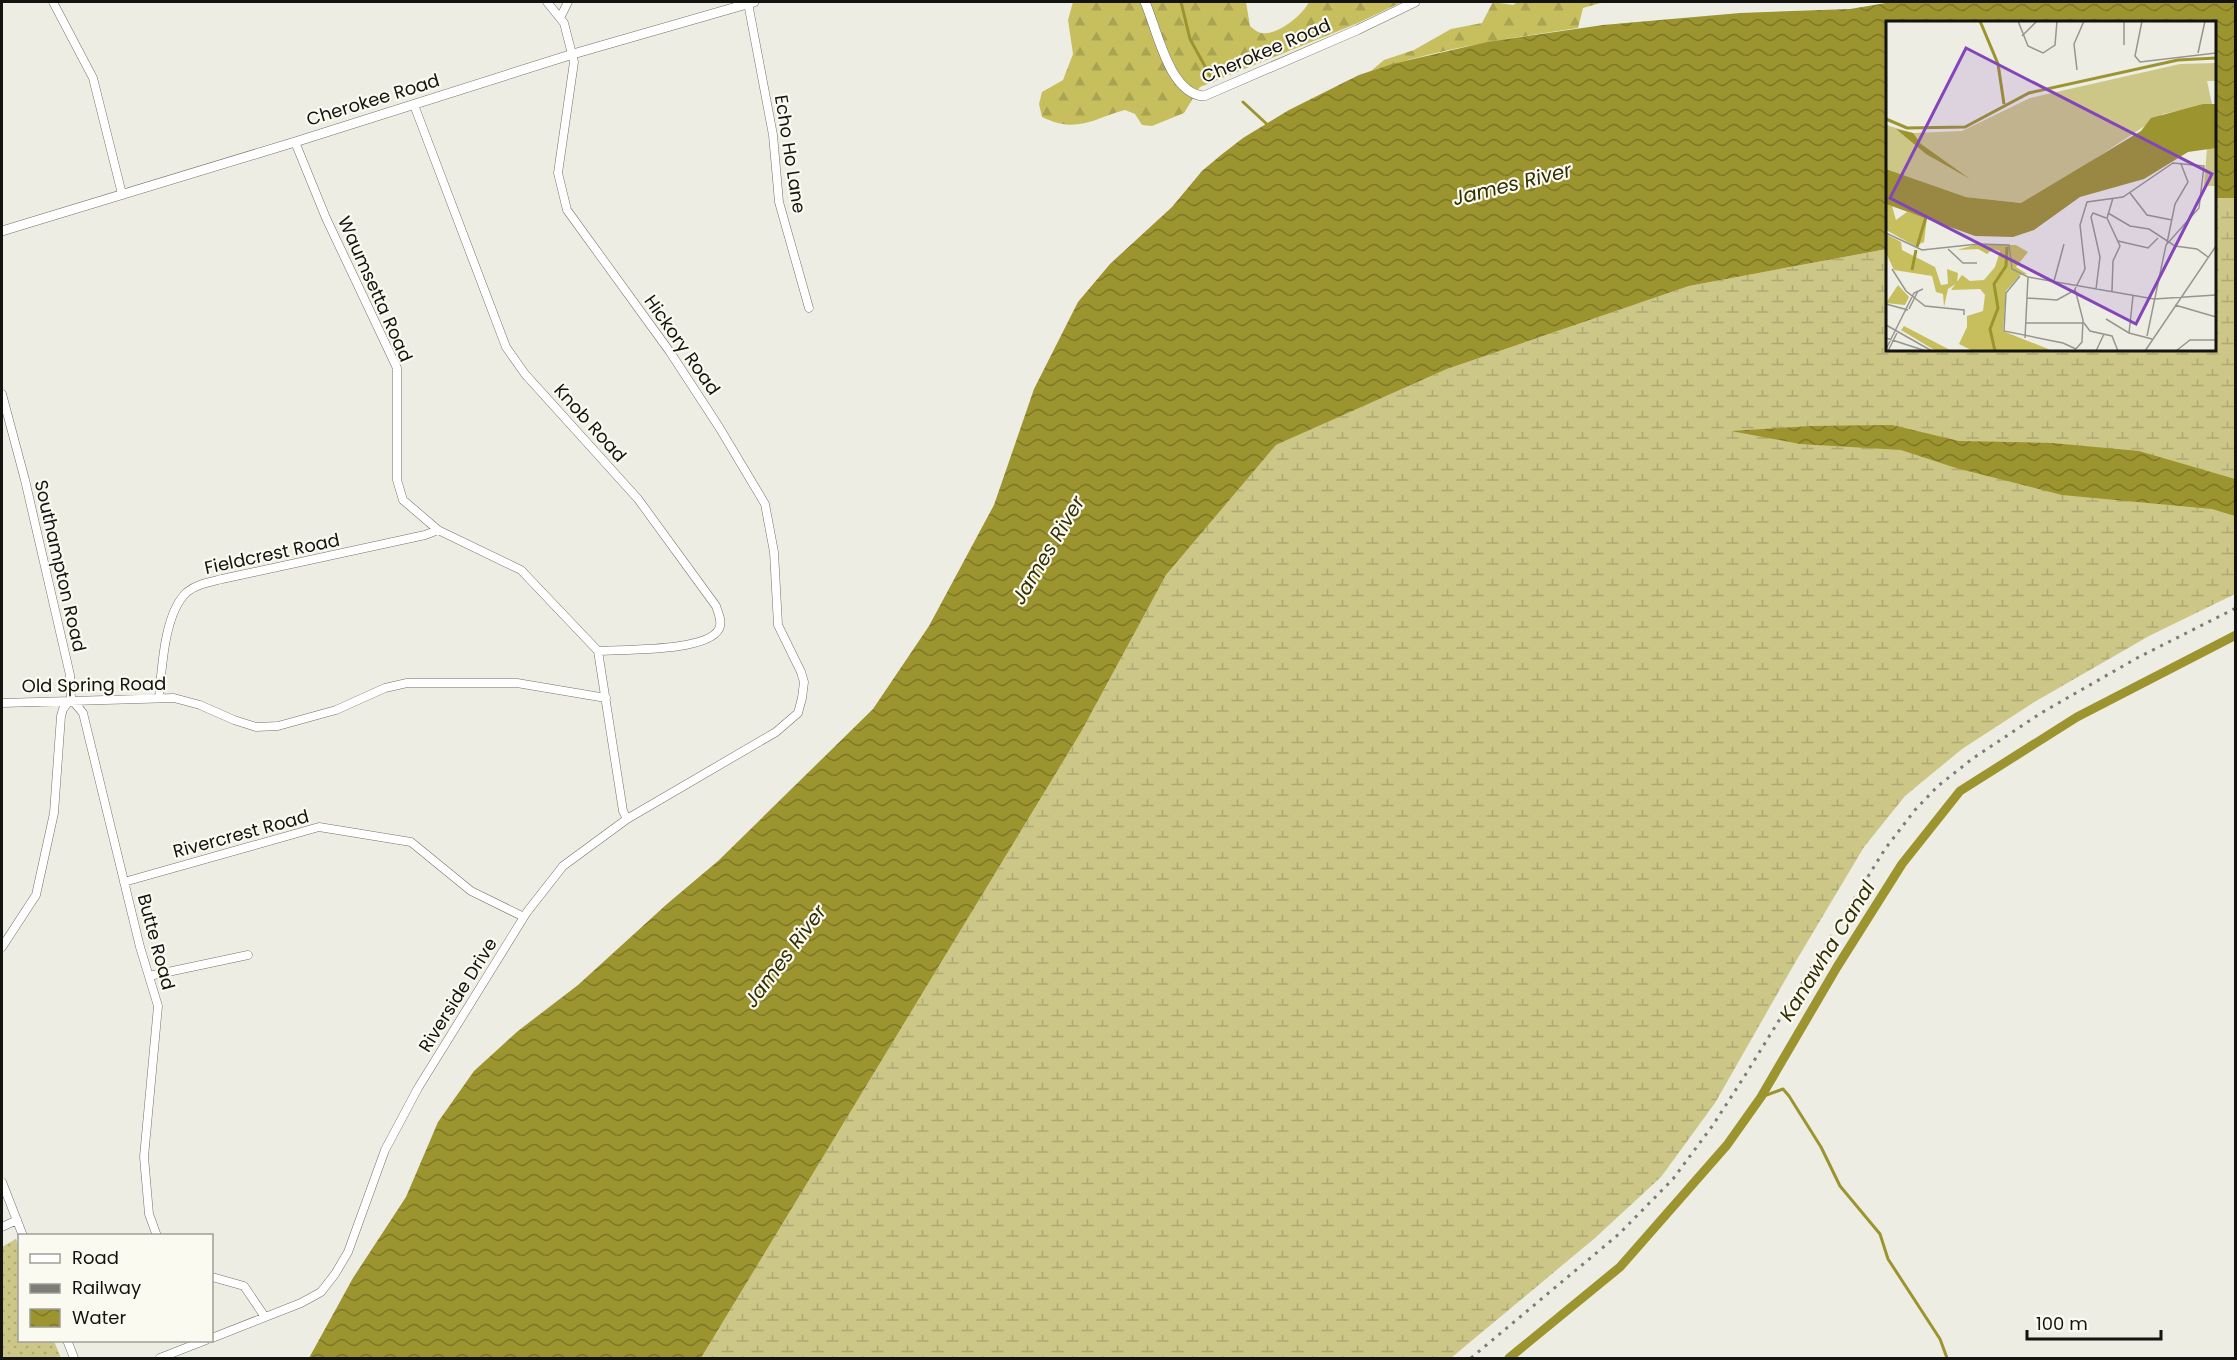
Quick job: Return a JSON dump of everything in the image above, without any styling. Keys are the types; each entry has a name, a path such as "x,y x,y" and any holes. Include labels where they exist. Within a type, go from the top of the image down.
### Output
{"street":[{"path":"53,2 93,78 122,194"},
{"name":"Hickory Road","path":"548,2 564,23 574,62 558,173 567,210 670,352 719,427 765,504 774,552 778,625 804,682 798,712"},
{"path":"560,18 568,2"},
{"name":"Cherokee Road","path":"2,231 573,54 751,2"},
{"name":"Echo Ho Lane","path":"751,2 772,135 779,202 809,308"},
{"name":"Cherokee Road","path":"1145,2 1178,82 1189,92 1204,96 1367,26 1415,2"},
{"name":"Knob Road","path":"414,105 506,347 525,374 638,499 716,606 721,623 719,630 712,638 679,646 598,651"},
{"name":"Waumsetta Road","path":"295,142 326,218 397,368 397,480 404,500 438,530 521,570 598,651"},
{"name":"Southampton Road","path":"2,394 25,480 70,675 71,700 63,709 61,716 54,813 36,895 2,947"},
{"name":"Fieldcrest Road","path":"159,698 169,626 173,614 188,592 200,585 222,579 391,543 438,530"},
{"path":"598,651 623,811 627,819"},
{"name":"Old Spring Road","path":"2,703 174,698 200,705 256,727 278,726 336,711 385,688 407,683 517,683 606,698"},
{"name":"Butte Road","path":"71,700 83,713 124,882 158,1006 144,1157 149,1214 156,1234"},
{"name":"Riverside Drive","path":"213,1338 301,1303 321,1292 335,1274 348,1252 386,1150 417,1088 524,917 563,866 627,819 776,732 798,712"},
{"name":"Rivercrest Road","path":"124,882 319,827 411,842 471,891 524,917"},
{"path":"149,976 248,955"},
{"path":"2,1182 22,1234"},
{"path":"2,1227 17,1220"},
{"path":"213,1277 244,1286 266,1317"},
{"path":"67,1342 74,1359"},
{"path":"160,1359 203,1342"}],"green space":[{"path":"1073,2 1246,2 1250,26 1258,32 1265,33 1280,29 1301,13 1309,2 1402,2 1358,23 1200,87 1184,113 1152,126 1142,125 1135,114 1125,110 1075,125 1054,122 1042,117 1039,104 1042,92 1063,80 1073,54 1068,20"},
{"path":"1493,2 1513,5 1518,2 1604,2 1583,8 1578,28 1448,50 1371,71 1384,60 1414,50 1451,29 1482,23"},
{"path":"2216,198 2235,198 2235,594 2149,636 2036,701 1962,749 1905,796 1864,847 1715,1103 1661,1177 1595,1238 1451,1358 701,1358 1081,732 1166,575 1276,445 1447,369 1689,286 1886,249 1886,351 2216,351"},
{"path":"16,1239 18,1244 18,1342 54,1342 61,1358 2,1358 2,1247"}],"water":[{"name":"James River","path":"1892,2 2235,2 2235,198 2216,198 2216,21 1886,21 1886,249 1689,286 1447,369 1276,445 1166,575 1081,732 701,1358 309,1358 353,1278 406,1197 438,1122 474,1071 518,1031 578,985 718,861 873,709 929,626 994,505 1034,389 1078,302 1110,264 1172,207 1202,171 1243,138 1289,110 1359,75 1392,64 1487,42 1603,25 1740,13 1850,9"},
{"path":"1892,425 1959,441 2052,443 2139,451 2235,479 2235,516 2212,509 2062,495 1956,468 1901,450 1800,444 1731,431 1811,426"}],"waterway":[{"path":"1181,2 1190,39 1213,81"},
{"path":"1243,102 1270,127"},
{"name":"Kanawha Canal","path":"1509,1358 1620,1267 1727,1145 1761,1097 1837,967 1902,864 1960,791 2077,717 2236,635"},
{"path":"1761,1097 1783,1089 1789,1096 1821,1147 1840,1186 1880,1234 1888,1259 1940,1339 1947,1358"}],"railway":[{"path":"1471,1358 1619,1234 1673,1179 1713,1125 1744,1077 1885,849 1915,810 1938,786 1972,759 2041,713 2137,658 2236,608"}]}
